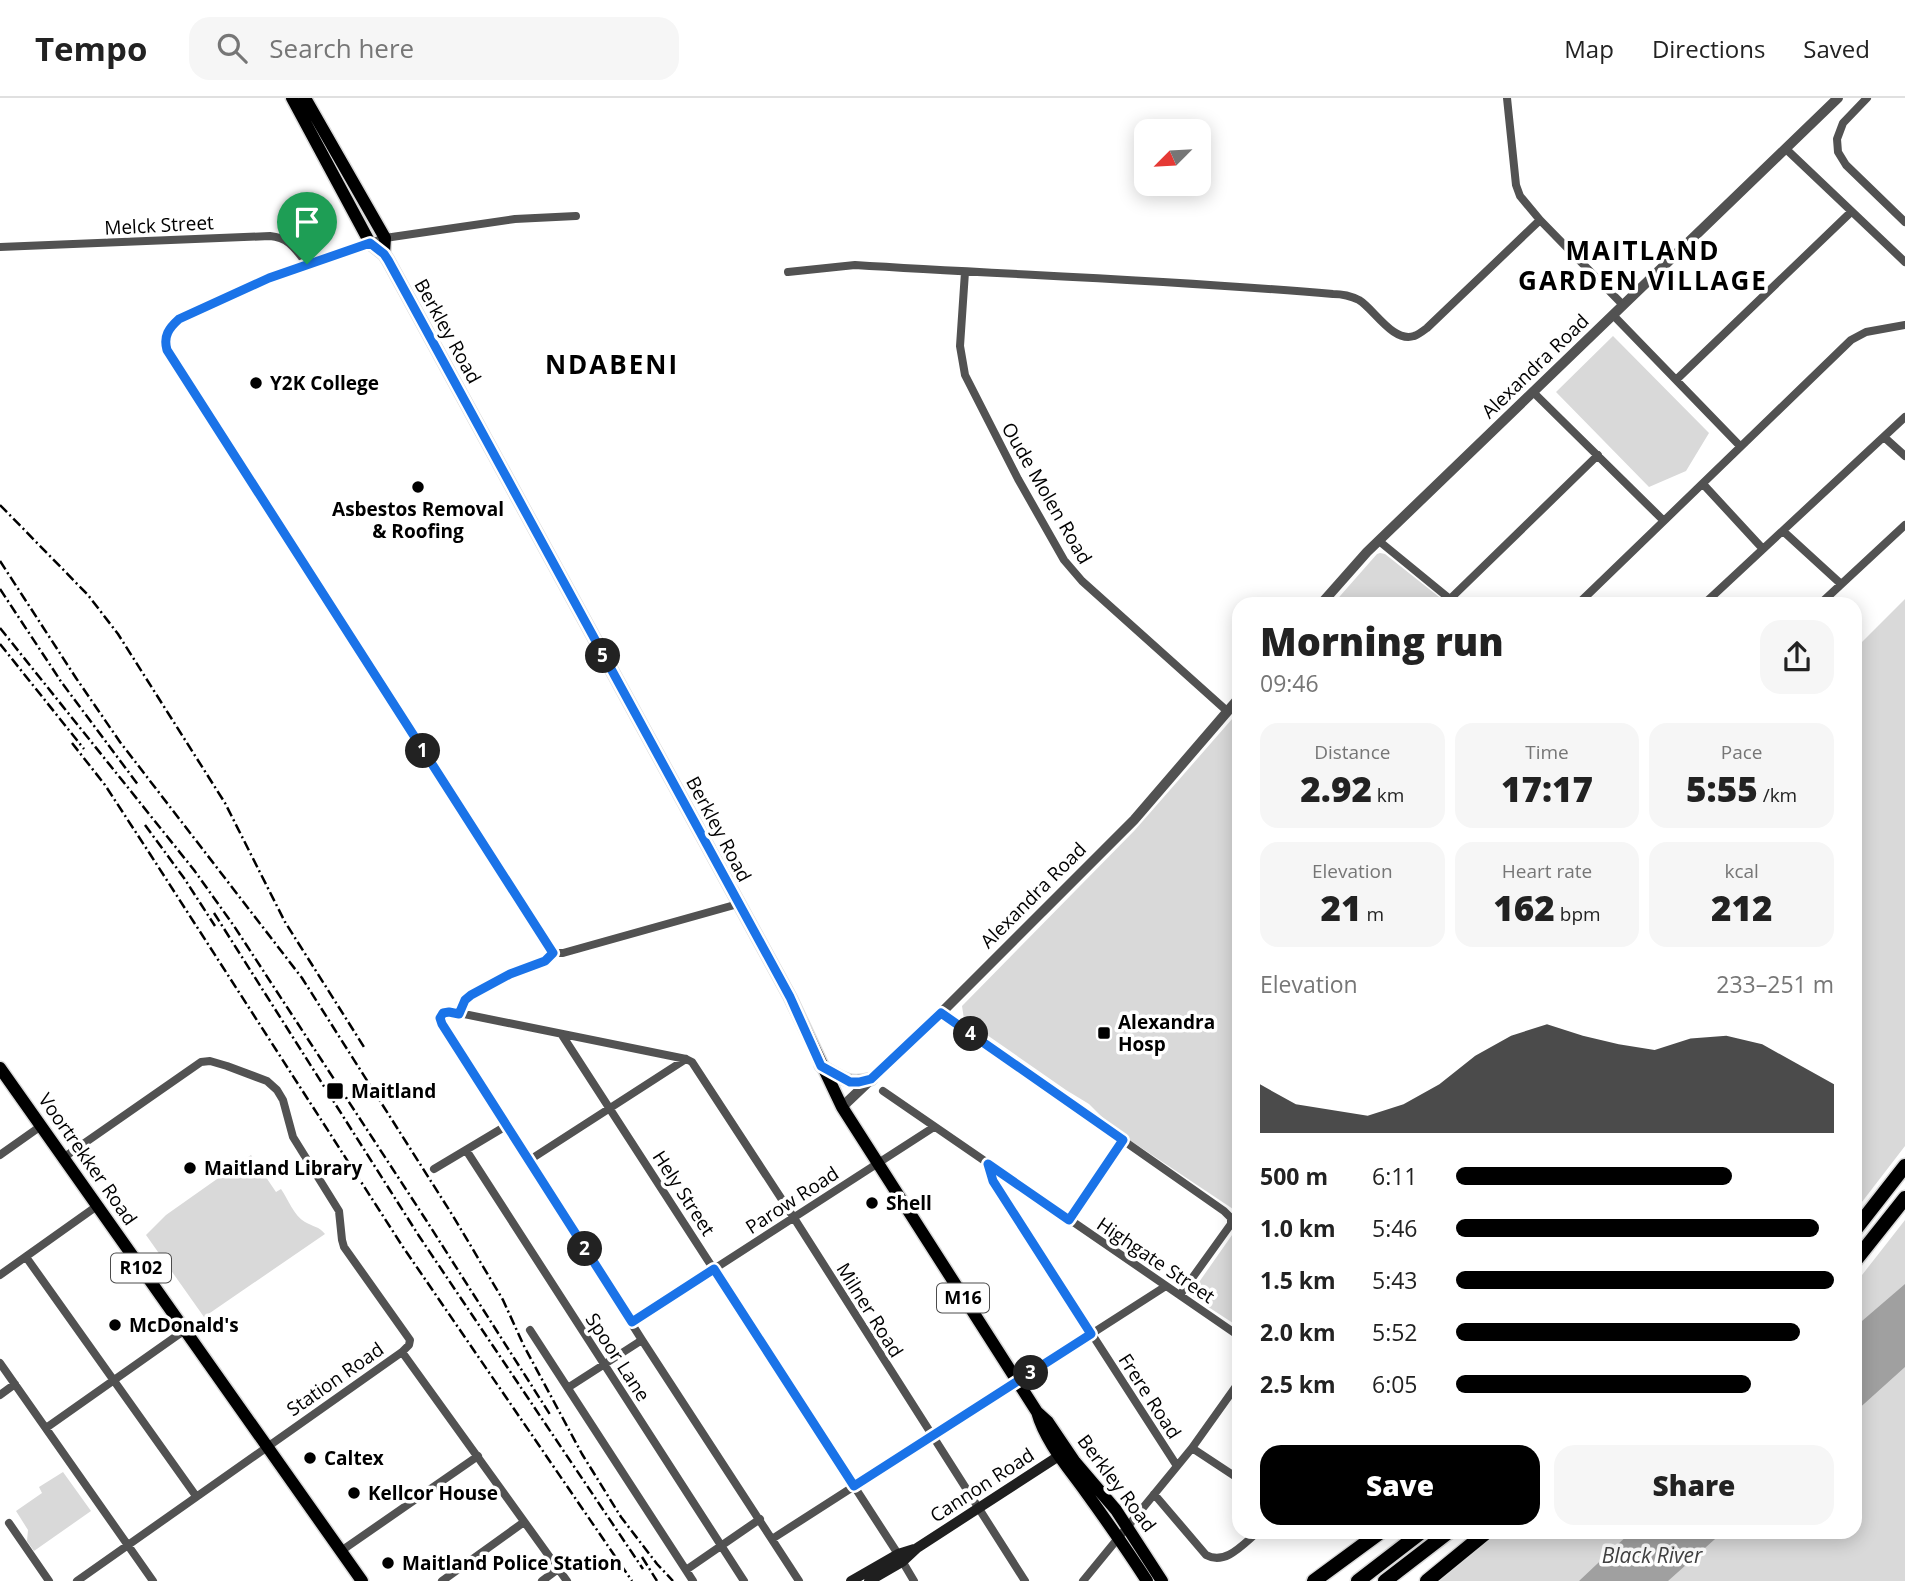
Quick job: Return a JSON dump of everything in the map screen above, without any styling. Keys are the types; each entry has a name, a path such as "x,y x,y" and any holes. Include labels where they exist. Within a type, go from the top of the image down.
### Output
{"highway":[{"path":"1862,1221 1905,1166"},
{"path":"1862,1252 1905,1198"},
{"path":"1314,1581 1371,1539"},
{"path":"1358,1581 1413,1539"},
{"path":"1385,1581 1440,1539"},
{"path":"1427,1581 1478,1539"}],"main road":[{"name":"Berkley Road","path":"292,98 385,238"},
{"name":"Berkley Road","path":"305,98 370,243 384,254 790,997 842,1107 1017,1382 1037,1412 1048,1422 1063,1453 1147,1581"},
{"path":"384,254 385,238"},
{"path":"821,1066 850,1082 871,1079"},
{"name":"Voortrekker Road","path":"0,1068 268,1446 359,1580"},
{"name":"Berkley Road","path":"1063,1453 1116,1510 1162,1581"},
{"name":"Cannon Road","path":"869,1581 900,1558 1063,1453"},
{"name":"Cannon Road","path":"851,1581 900,1558"}],"street":[{"path":"1507,98 1516,185 1520,196 1623,305"},
{"name":"Alexandra Road","path":"1327,597 1379,541 1838,98"},
{"path":"1867,98 1843,123 1837,139 1838,152 1846,165 1905,221"},
{"path":"1786,149 1905,262"},
{"path":"1676,380 1851,212"},
{"path":"554,953 165,343 170,327 179,319 269,278 385,238 515,219 576,216"},
{"path":"788,272 855,265 1341,294 1356,299 1369,308 1389,329 1400,336 1412,337 1427,328 1540,220"},
{"name":"Melck Street","path":"0,247 270,236 288,241 307,264"},
{"name":"Oude Molen Road","path":"965,272 960,346 965,374 1018,479 1064,560 1082,581 1227,711"},
{"path":"1613,315 1740,446"},
{"path":"1585,597 1851,340 1866,332 1905,326"},
{"path":"1533,392 1664,521"},
{"path":"1712,597 1905,418"},
{"path":"1884,437 1905,456"},
{"path":"1457,597 1598,455"},
{"path":"1703,484 1763,549"},
{"path":"1827,597 1905,525"},
{"path":"1783,531 1841,584"},
{"path":"1379,541 1448,597"},
{"name":"Alexandra Road","path":"842,1107 941,1013 1134,820 1232,706"},
{"path":"459,1014 465,1000 471,995 510,974 545,961 554,953 563,953 738,904"},
{"path":"686,1059 449,1012 443,1013 440,1018 642,1340 799,1581"},
{"path":"941,1013 1231,1218 1231,1224 1180,1295"},
{"name":"Hely Street","path":"562,1035 914,1581"},
{"path":"528,1161 686,1059"},
{"name":"Milner Road","path":"686,1059 692,1062 794,1218 1026,1581"},
{"name":"Station Road","path":"64,1158 204,1061 220,1063 267,1081 280,1094 293,1137 339,1211 344,1247 409,1338 409,1345 402,1352 77,1581"},
{"name":"Highgate Street","path":"883,1091 1232,1331"},
{"path":"0,1155 41,1126"},
{"path":"434,1170 506,1126"},
{"name":"Parow Road","path":"632,1322 934,1127"},
{"path":"1069,1220 1123,1140"},
{"name":"Spoor Lane","path":"466,1150 744,1581"},
{"name":"Frere Road","path":"988,1164 993,1181 1177,1466"},
{"path":"0,1275 97,1206"},
{"path":"26,1257 196,1496"},
{"path":"772,1539 1166,1286"},
{"path":"46,1428 185,1330"},
{"path":"530,1330 693,1581"},
{"path":"569,1387 642,1340"},
{"path":"402,1352 567,1581"},
{"path":"0,1363 153,1581"},
{"path":"0,1395 15,1384"},
{"path":"1083,1581 1192,1448 1232,1392"},
{"path":"1192,1448 1232,1474"},
{"path":"341,1551 478,1456"},
{"path":"1154,1494 1211,1558 1223,1558 1248,1539"},
{"path":"686,1570 760,1519"},
{"path":"442,1581 524,1522"},
{"path":"9,1523 49,1581"},
{"path":"542,1581 558,1569"}],"shaded area":[{"path":"1613,336 1709,433 1686,471 1649,487 1556,392"},
{"path":"1377,554 1385,554 1439,597 1339,597"},
{"path":"1905,599 1905,1146 1862,1202 1862,642"},
{"path":"1232,719 1232,1208 1116,1131 1089,1104 964,1019 962,1006 1135,830"},
{"path":"251,1155 276,1192 281,1189 298,1216 325,1234 204,1317 146,1235 166,1215"},
{"path":"1905,1220 1905,1581 1436,1581 1489,1539 1862,1539 1862,1275"},
{"path":"1232,1235 1232,1322 1190,1295"},
{"path":"63,1472 91,1511 34,1551 27,1541 28,1530 16,1511 42,1493 39,1487"}],"water":[{"path":"1905,1284 1905,1367 1862,1406 1862,1321"},
{"name":"Black River","path":"1624,1539 1715,1539 1668,1581 1579,1581"}],"railway":[{"path":"0,505 88,595 118,634 225,803 285,922 364,1047"},
{"path":"0,561 120,742 302,978 503,1300 524,1346 582,1454 621,1517 673,1581"},
{"path":"0,589 62,683 139,786"},
{"path":"0,628 194,870 234,926 551,1416"},
{"path":"0,644 84,749"},
{"path":"72,743 105,785 403,1247 632,1581"},
{"path":"145,825 215,926"},
{"path":"214,913 419,1236 643,1569"},
{"path":"642,1557 657,1581"}],"place":[{"name":"Y2K College","path":"256,383"},
{"name":"Asbestos Removal & Roofing","path":"418,487"},
{"name":"Alexandra Hosp","path":"1104,1033"},
{"name":"Maitland","path":"335,1091"},
{"name":"Maitland Library","path":"190,1168"},
{"name":"Shell","path":"872,1203"},
{"name":"McDonald's","path":"115,1325"},
{"name":"Caltex","path":"310,1458"},
{"name":"Kellcor House","path":"354,1493"},
{"name":"Maitland Police Station","path":"388,1563"}],"district":[{"name":"MAITLAND GARDEN VILLAGE","path":"1643,266"},
{"name":"NDABENI","path":"612,365"}],"route":[{"path":"370,243 384,254 790,997 821,1066 850,1082 871,1079 941,1013 1123,1140 1069,1220 988,1164 993,1181 1091,1334 854,1486 714,1269 632,1322 442,1024 440,1018 443,1013 459,1014 465,1000 471,995 510,974 545,961 553,953 165,343 170,327 179,319 269,278 307,264 370,243"}]}
